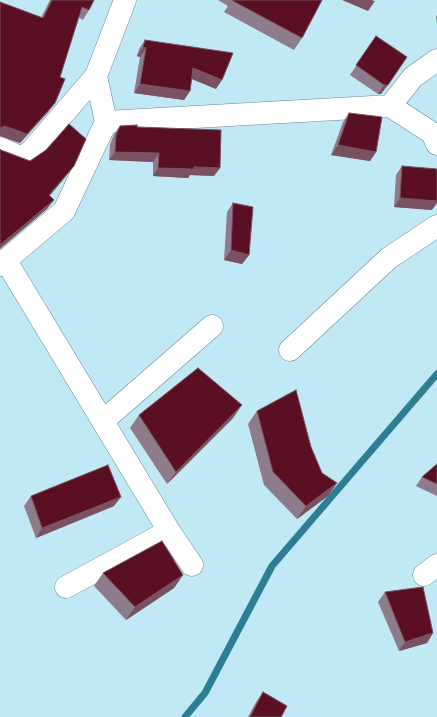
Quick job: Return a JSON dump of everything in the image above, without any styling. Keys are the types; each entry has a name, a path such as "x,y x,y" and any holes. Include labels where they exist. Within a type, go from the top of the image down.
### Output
{"street":[{"path":"0,148 22,158 32,150 96,76 125,0"},
{"path":"390,106 413,77 437,60"},
{"path":"96,76 106,122 64,211 3,263 103,421 169,531 192,565"},
{"path":"106,122 390,106 432,133 437,144"},
{"path":"290,350 390,258 437,226"},
{"path":"103,421 212,326"},
{"path":"66,587 169,531"}],"building":[{"path":"52,0 94,0 89,10 82,7 60,77 65,79 55,103 27,134 5,126 0,128 0,2 43,18"},
{"path":"233,0 322,0 302,38"},
{"path":"376,36 407,57 388,85 384,85 356,65"},
{"path":"145,40 233,53 222,80 193,68 190,91 140,84 146,48 143,47"},
{"path":"349,113 382,117 376,152 338,145"},
{"path":"69,124 86,139 74,166 49,195 54,200 0,245 0,149 30,161 46,150"},
{"path":"137,125 137,127 221,130 220,168 158,168 159,153 115,152 116,135 120,126"},
{"path":"402,166 437,169 437,201 400,198"},
{"path":"233,203 253,207 249,255 231,250"},
{"path":"198,368 242,405 176,472 139,415"},
{"path":"296,390 311,447 322,473 337,483 306,506 273,472 257,411"},
{"path":"437,464 437,484 422,477"},
{"path":"108,465 121,497 42,528 31,496"},
{"path":"162,541 183,575 135,607 103,573"},
{"path":"423,587 433,633 405,642 385,592"},
{"path":"263,692 287,706 281,717 250,717"}],"waterway":[{"path":"185,717 205,693 272,566 437,374"}]}
